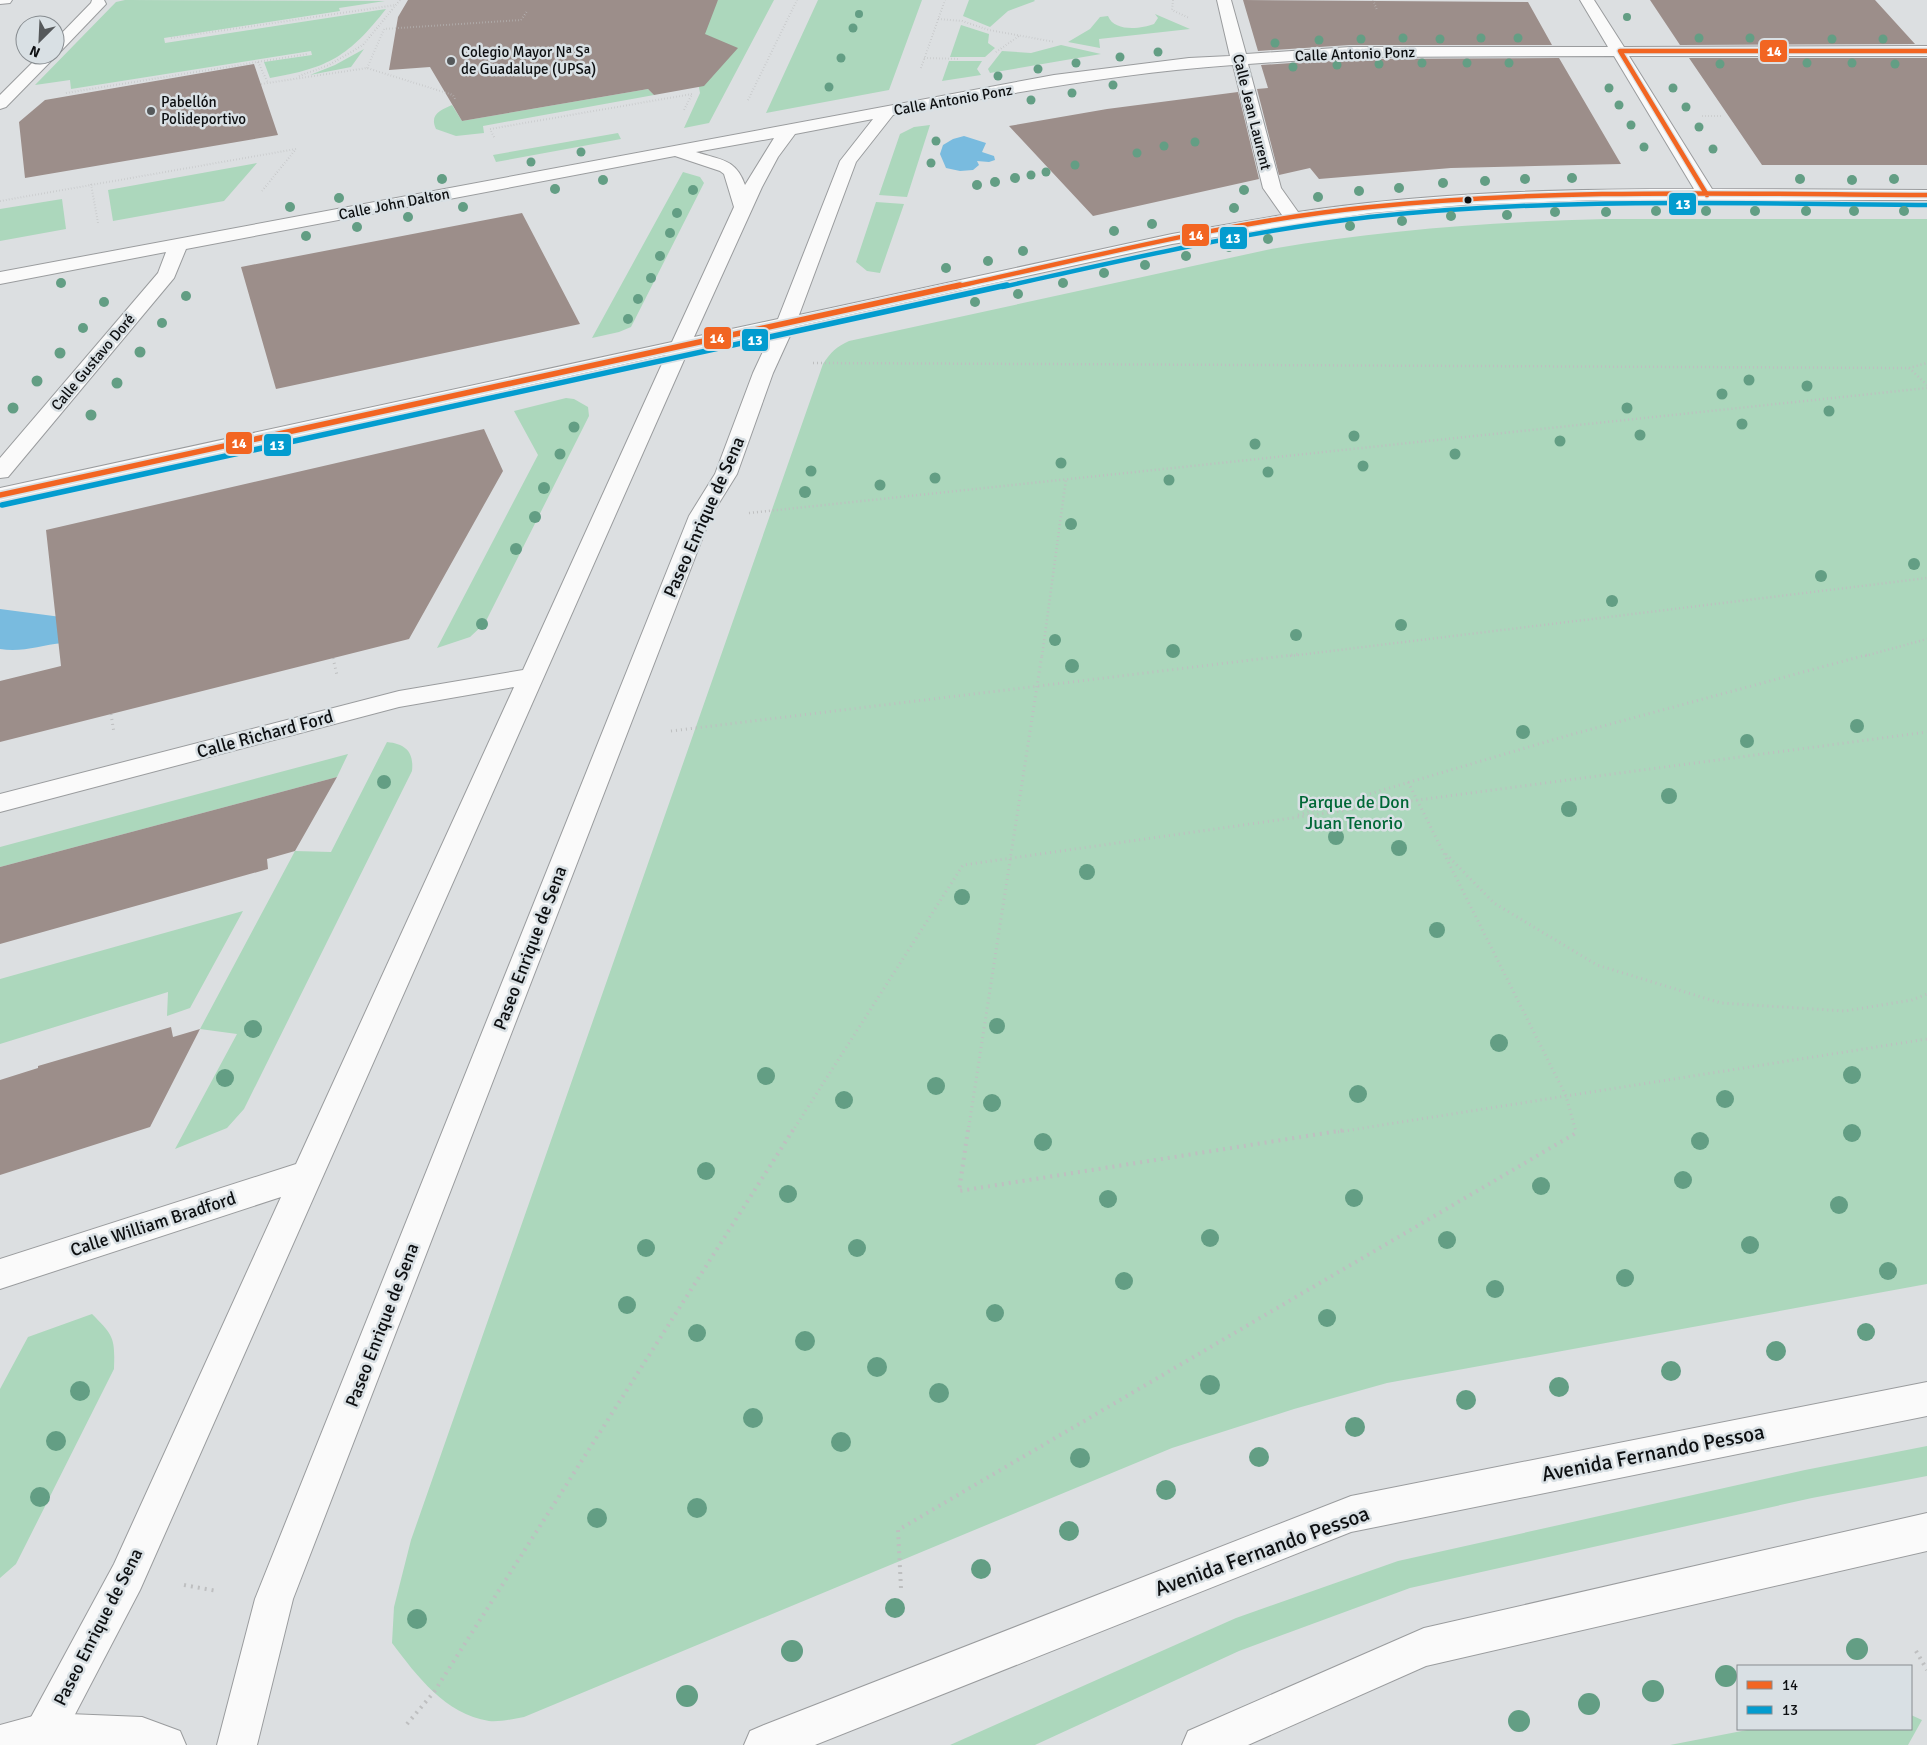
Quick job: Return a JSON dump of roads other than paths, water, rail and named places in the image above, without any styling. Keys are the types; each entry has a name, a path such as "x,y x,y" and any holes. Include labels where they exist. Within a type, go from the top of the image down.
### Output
{"street":[{"path":"0,0 5,0"},
{"name":"Calle Jean Laurent","path":"1224,0 1272,188 1293,218"},
{"path":"1587,0 1707,195"},
{"path":"65,38 99,4 98,2"},
{"name":"Calle Antonio Ponz","path":"789,130 1114,71 1239,59 1350,52 1927,51"},
{"path":"0,104 39,65"},
{"name":"Paseo Enrique de Sena","path":"237,1745 274,1599 700,516 726,474 767,363 785,324 842,148 887,112"},
{"path":"811,126 842,148"},
{"name":"Paseo Enrique de Sena","path":"44,1733 127,1577 306,1175 533,676 743,207 769,158 789,130"},
{"name":"Calle John Dalton","path":"0,278 789,130"},
{"path":"675,152 726,167 732,172 743,207"},
{"path":"0,495 1172,239 1293,218 1396,205 1473,199 1707,195 1927,195"},
{"name":"Calle Gustavo Doré","path":"0,472 166,274 178,245"},
{"name":"Calle Richard Ford","path":"0,803 399,699 533,676"},
{"name":"Calle William Bradford","path":"0,1274 152,1223 306,1175"},
{"name":"Avenida Fernando Pessoa","path":"764,1745 1351,1514 1927,1399"},
{"path":"1202,1745 1424,1647 1927,1532"},
{"path":"0,1744 44,1733 142,1737 166,1745"}],"water":[{"path":"964,136 986,143 982,152 994,156 995,160 989,162 977,161 979,165 973,170 960,171 946,168 940,154 943,145 953,139"},
{"path":"0,609 84,620 63,643 24,649 0,649"}],"place":[{"name":"Colegio Mayor Nª Sª de Guadalupe (UPSa)","path":"451,61"},
{"name":"Pabellón Polideportivo","path":"151,111"}],"park label":[{"name":"Parque de Don Juan Tenorio","path":"1354,812"}]}
